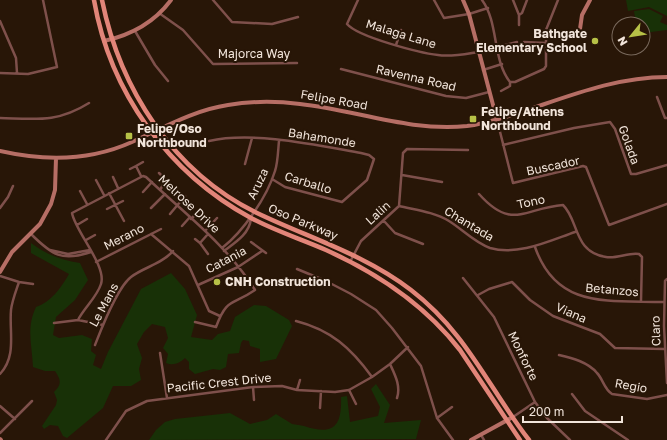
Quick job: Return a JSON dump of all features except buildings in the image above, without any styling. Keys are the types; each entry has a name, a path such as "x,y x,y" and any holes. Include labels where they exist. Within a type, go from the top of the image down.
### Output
{"main road":[{"name":"Oso Parkway","path":"94,0 104,41 124,91 151,133 193,178 217,197 251,218 350,262 392,286 419,307 451,338 520,440"},
{"name":"Oso Parkway","path":"102,0 111,39 130,85 158,129 197,171 226,194 255,212 354,254 383,270 411,290 450,326 477,360 529,440"},
{"path":"104,41 135,31 159,13 171,0"},
{"path":"463,0 469,14 497,120"},
{"path":"580,29 582,15 590,0"},
{"name":"Felipe Road","path":"0,152 32,158 56,158 100,153 209,110 252,102 301,104 421,126 468,126 497,120 604,85 641,78 667,77"},
{"path":"0,272 12,252 40,224 51,204 55,190 56,158"},
{"path":"471,440 513,417"}],"street":[{"path":"0,72 28,74 46,71 58,66 43,0"},
{"path":"213,0 232,22 272,24 298,17"},
{"name":"Malaga Lane","path":"358,0 347,24 370,37 438,56 453,56 478,52"},
{"path":"434,0 444,18 469,14 488,8"},
{"path":"482,0 488,8 502,64 510,82 510,86 501,91"},
{"path":"513,0 519,15 519,25"},
{"path":"519,15 522,13 526,0"},
{"path":"510,82 515,82 544,69 546,66 546,30 558,0"},
{"name":"Majorca Way","path":"159,13 183,30 213,64 298,62"},
{"path":"0,21 16,58 17,73"},
{"path":"396,45 401,30"},
{"path":"135,31 155,65 168,82"},
{"path":"497,47 517,42"},
{"path":"524,42 545,43"},
{"path":"483,70 502,64"},
{"name":"Ravenna Road","path":"340,69 446,96 466,98 489,92"},
{"path":"657,97 665,118 667,118"},
{"path":"0,118 47,118 73,113 89,103"},
{"name":"Buscador","path":"497,120 512,181 515,183 583,166 586,167 610,224 667,204"},
{"name":"Golada","path":"503,145 574,128 610,122 615,129 631,174 636,174 667,165"},
{"name":"Bahamonde","path":"208,141 225,137 252,138 332,148 372,156 374,159 373,167 367,180 340,202"},
{"path":"245,164 252,138"},
{"name":"Aruza","path":"251,218 276,170 279,141"},
{"name":"Lalin","path":"350,262 361,241 400,206 403,153 407,149 468,150"},
{"path":"130,169 143,162"},
{"name":"Melrose Drive","path":"136,166 142,176 146,177 152,182 223,249 248,279 255,291 229,304 223,309 220,316"},
{"path":"159,173 166,180 160,190"},
{"path":"402,175 442,182"},
{"name":"Melrose Drive","path":"77,225 72,213 109,192 142,176"},
{"path":"113,177 118,188"},
{"path":"96,180 104,196"},
{"name":"Carballo","path":"272,180 285,187 340,202"},
{"path":"143,192 152,182"},
{"path":"0,208 8,197 13,186"},
{"path":"80,191 87,204"},
{"path":"109,192 124,221"},
{"path":"151,208 165,194"},
{"name":"Tono","path":"479,194 497,211 510,215 526,214 564,204 576,232"},
{"path":"170,214 185,196"},
{"path":"107,209 123,201"},
{"name":"Chantada","path":"400,206 437,215 449,220 488,248 502,250 535,247 576,232"},
{"path":"182,226 201,209"},
{"path":"205,231 217,218"},
{"path":"223,249 237,236 251,218"},
{"path":"223,249 240,239 250,225 251,218"},
{"path":"78,320 102,282 96,262 77,225 87,219"},
{"path":"384,221 395,233 423,244"},
{"name":"Merano","path":"96,262 161,229"},
{"path":"576,232 589,250 601,256 608,258 638,253 641,255 641,301"},
{"path":"31,234 50,250 68,256 91,251"},
{"path":"151,234 189,266 209,311 220,316 216,327 195,322"},
{"path":"200,243 208,234"},
{"path":"86,240 95,235"},
{"path":"237,236 240,239"},
{"path":"195,239 208,254"},
{"name":"Catania","path":"251,242 266,253"},
{"name":"Betanzos","path":"535,247 539,260 556,283 581,297 664,302"},
{"name":"Le Mans","path":"94,345 103,325 130,278 165,259 173,251"},
{"name":"Catania","path":"198,285 238,268 262,251"},
{"path":"297,269 326,281 376,310 408,347 422,366 437,418 453,440"},
{"path":"0,276 19,282 33,284"},
{"name":"Monforte","path":"463,278 494,317 535,402 547,418 570,440"},
{"name":"Claro","path":"667,279 665,280 664,302 667,383"},
{"path":"0,374 7,365 11,353 11,308 19,282"},
{"name":"Viana","path":"478,295 489,289 512,282 530,300 553,316 600,334 615,348 665,349"},
{"path":"54,323 78,320 103,325"},
{"path":"296,321 315,326 337,339 357,356 372,377"},
{"name":"Pacific Crest Drive","path":"106,440 126,411 147,401 253,387 282,386 297,390 335,392 349,390 372,377 390,364 408,347"},
{"path":"160,353 167,398"},
{"name":"Regio","path":"559,355 586,364 593,369 608,391 612,394 647,399 667,395"},
{"path":"390,364 396,375 399,391 397,398"},
{"path":"297,390 300,380"},
{"path":"253,387 254,400"},
{"path":"349,390 356,404"},
{"path":"320,408 321,391"},
{"path":"572,394 584,411 628,440"},
{"path":"0,433 32,400"},
{"path":"513,417 535,402"},
{"path":"0,406 15,419"},
{"path":"437,418 452,408"},
{"path":"481,435 484,440"}],"green space":[{"path":"626,0 667,0 667,16 649,7 628,11"},
{"path":"649,9 663,16 660,22 667,25 667,30 651,32 651,16 635,16 634,11"},
{"path":"31,243 54,256 80,263 88,280 75,300 56,317 53,335 59,338 82,335 92,339 91,351 96,355 93,365 101,369 108,352 141,289 171,273 185,289 197,315 191,337 212,340 218,334 230,331 235,317 254,305 266,306 289,320 292,326 276,359 260,362 260,349 250,346 249,341 243,340 239,353 228,354 226,367 220,370 213,369 195,374 189,369 189,362 185,358 176,364 166,363 168,354 163,348 168,338 165,327 152,324 144,332 137,344 142,358 139,369 141,380 131,386 113,386 103,408 67,438 63,436 58,426 50,425 44,429 42,426 56,405 57,400 54,392 60,382 55,371 45,371 33,367 30,329 36,307 46,302 55,294 69,274 31,253"},
{"path":"376,384 390,405 384,423 421,420 416,439 149,440 156,430 165,422 175,419 230,413 250,424 267,420 276,414 292,424 314,429 329,429 338,422 341,397 347,396 350,422 378,416 380,407 371,389"}],"place":[{"name":"Bathgate Elementary School","path":"595,41"},
{"name":"Felipe/Athens Northbound","path":"473,119"},
{"name":"Felipe/Oso Northbound","path":"129,136"},
{"name":"CNH Construction","path":"217,282"}]}
